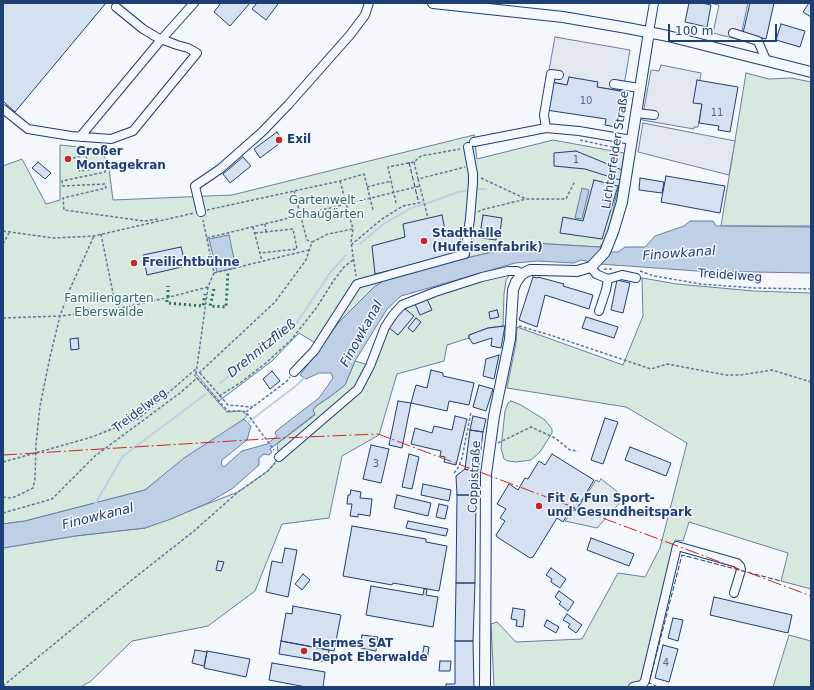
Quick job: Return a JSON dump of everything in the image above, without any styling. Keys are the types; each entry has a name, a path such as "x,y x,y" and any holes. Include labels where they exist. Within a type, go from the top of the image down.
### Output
{"main road":[{"path":"433,3 482,6 563,17 649,32 811,72"},
{"name":"Lichterfelder Straße","path":"591,267 605,252 622,202 649,32"},
{"path":"522,274 530,270 577,271 591,267"},
{"name":"Coppistraße","path":"485,687 486,474 494,416 508,352 513,290 516,282 522,274"}],"street":[{"path":"80,137 194,3"},
{"path":"201,212 195,186 220,169 262,132 288,105 350,35 365,15 369,3"},
{"path":"649,32 654,3"},
{"path":"3,109 28,129 80,137 111,139 133,131 196,53 188,48 162,39 143,29 116,7"},
{"path":"733,33 758,41 766,60"},
{"path":"546,128 544,115 551,74 559,75"},
{"path":"614,84 639,88"},
{"path":"636,114 654,115"},
{"path":"294,372 314,351 357,284 465,254 473,194 471,145 546,128 579,131 632,140"},
{"path":"591,267 596,274 608,279 622,275 636,278"},
{"path":"280,457 358,389 370,366 385,327 402,305 435,292 482,277 517,271 522,274"},
{"path":"598,311 606,290 608,279"},
{"path":"633,687 644,686 677,546 738,563 740,570 734,593"}],"path":[{"path":"575,138 631,151"},
{"path":"396,203 388,168 414,162 421,156 471,145"},
{"path":"68,158 86,155 87,161 78,163 79,171 105,168 105,172 62,181 63,186 105,184 106,188 63,198 64,210 144,221 169,218"},
{"path":"414,162 428,218"},
{"path":"418,179 471,166"},
{"path":"3,231 53,238 94,236 364,174 373,210"},
{"path":"473,178 526,199"},
{"path":"340,180 353,229 351,245 355,273"},
{"path":"367,187 391,181"},
{"path":"470,219 481,210 526,199 566,199 575,181"},
{"path":"207,238 420,186"},
{"path":"294,191 307,240 312,242"},
{"path":"351,245 382,219 403,206 423,202"},
{"path":"196,374 208,287 214,273 201,212"},
{"path":"265,224 266,232"},
{"path":"253,227 262,262"},
{"path":"255,233 294,229 297,249 260,253"},
{"path":"199,373 275,302 306,260 312,242 328,234 353,229"},
{"path":"3,244 9,232"},
{"path":"101,234 116,309"},
{"path":"3,497 11,498 33,488 35,479 40,406 50,357 60,316 69,291 94,236"},
{"path":"214,273 309,250"},
{"path":"219,396 240,383 266,363 291,340 317,307 334,280 353,260"},
{"name":"Treidelweg","path":"649,273 654,276 701,284 755,288 811,289"},
{"path":"3,318 60,316 116,309 208,287"},
{"path":"511,324 550,334 651,369 667,364 726,375 741,375 772,370 811,382"},
{"path":"197,369 228,405 254,407"},
{"path":"3,462 89,438 138,419 197,369"},
{"path":"273,448 246,412 287,381 294,372"},
{"name":"Treidelweg","path":"3,513 52,499 95,456 198,378 228,411 246,412"},
{"path":"454,473 462,458 471,412"},
{"path":"489,447 531,427 555,438 570,450 578,451"},
{"path":"3,686 194,531 238,492 268,471 280,457"}],"green space":[{"path":"746,73 769,79 791,78 811,82 811,226 721,226"},
{"name":"Familiengarten Eberswalde","path":"474,135 477,159 553,140 624,153 620,180 608,232 603,245 600,247 531,243 393,275 374,287 339,322 322,347 299,333 272,361 219,401 197,375 194,375 227,412 242,411 247,415 244,419 145,490 25,521 3,524 3,166 22,159 46,204 60,200 60,145 97,149 108,161 113,200 232,195"},
{"path":"510,274 506,280 504,294 503,326 488,328 469,335 469,338 447,345 444,361 397,374 379,435 342,456 329,518 282,524 255,591 208,626 132,641 91,681 81,687 3,687 3,548 75,536 145,528 238,492 268,471 279,457 277,444 315,415 313,410 316,406 345,385 355,361 372,366 382,331 400,305 473,281"},
{"path":"642,278 677,284 754,291 811,293 811,589 781,581 788,553 689,522 683,541 675,540 639,687 494,687 491,624 497,622 516,642 582,639 618,573 645,577 660,548 687,443 626,407 507,388 516,343 517,327 623,365 643,316"},
{"path":"511,401 521,405 545,420 552,429 552,433 540,452 531,460 516,462 504,459 501,448 505,411 508,403"},
{"path":"789,635 811,641 811,687 773,687"}],"shaded area":[{"path":"710,3 748,3 740,40 713,33 719,5"},
{"path":"555,37 630,50 623,91 597,87 569,77 567,85 547,81"},
{"path":"661,65 701,73 700,81 702,104 698,127 694,127 694,129 642,120 651,70 659,71"},
{"path":"643,123 735,141 729,175 638,152"},
{"path":"601,479 624,498 597,528 565,521 573,510 576,511 596,480 599,482"}],"water":[{"path":"582,188 589,190 582,219 575,218"},
{"name":"Finowkanal","path":"690,221 713,221 716,226 811,227 811,273 697,271 600,264 581,260 574,263 537,261 515,263 401,296 387,309 355,361 345,385 316,406 313,410 315,414 270,449 272,452 269,455 264,454 259,458 259,465 233,488 208,503 171,519 145,528 75,536 3,548 3,524 25,521 145,490 184,458 244,419 251,426 247,440 222,460 221,465 224,467 242,451 267,444 277,436 275,434 276,431 319,398 333,378 331,373 319,373 306,379 300,375 339,322 374,287 393,275 531,243 600,247 611,252 618,252 625,247 645,247 655,236 684,226"},
{"path":"229,235 236,268 217,272 209,239"}],"building":[{"path":"3,3 106,3 15,112 3,101"},
{"path":"221,3 250,3 230,26 214,12"},
{"path":"257,3 278,4 266,20 252,9"},
{"path":"689,3 711,5 707,27 685,22"},
{"path":"750,3 774,3 766,39 743,33"},
{"path":"809,3 811,3 811,17 803,12"},
{"path":"781,24 805,31 800,47 776,40"},
{"path":"569,77 598,82 597,87 626,92 621,128 605,125 606,119 546,110 551,82 567,85"},
{"path":"697,80 738,87 730,132 718,130 719,126 699,123 702,104 693,103"},
{"path":"277,132 283,141 260,158 254,149"},
{"path":"576,151 622,170 620,180 585,169 554,166 554,153"},
{"path":"243,157 251,166 230,183 223,174"},
{"path":"38,162 51,173 45,179 32,168"},
{"path":"666,176 725,186 720,213 661,202"},
{"path":"640,178 664,182 662,193 639,190"},
{"path":"594,180 618,186 602,239 560,233 563,217 583,221"},
{"name":"Stadthalle (Hufeisenfabrik)","path":"442,215 445,230 462,231 458,254 375,274 372,246 405,237 403,224"},
{"path":"483,215 502,218 500,231 497,231 496,240 482,238 483,229 481,228"},
{"path":"181,247 186,266 147,275 143,255"},
{"path":"533,277 564,284 563,286 593,295 589,309 545,295 537,327 519,320"},
{"path":"617,280 630,283 623,313 611,310"},
{"path":"427,299 432,310 420,315 415,304"},
{"path":"404,308 414,316 398,335 388,327"},
{"path":"497,310 499,317 490,319 489,312"},
{"path":"586,317 618,327 614,338 582,328"},
{"path":"416,318 421,322 413,332 408,328"},
{"path":"505,326 501,348 491,346 492,338 473,344 469,338 469,335 488,328"},
{"path":"78,338 79,349 71,350 70,339"},
{"path":"499,355 494,379 483,376 486,359"},
{"path":"431,370 443,373 443,376 474,383 469,405 449,401 447,411 411,403 416,385 427,388"},
{"path":"272,371 280,381 270,389 263,379"},
{"path":"479,385 493,389 486,411 473,407"},
{"path":"398,401 411,403 402,448 389,445"},
{"path":"455,416 467,419 456,465 444,462 445,457 440,456 441,451 411,444 415,428 432,433 434,426 452,430"},
{"path":"473,416 486,419 483,432 470,430"},
{"path":"605,418 618,422 603,464 591,460"},
{"path":"470,430 483,432 478,473 465,469"},
{"path":"371,445 389,449 381,483 363,479"},
{"path":"630,447 671,463 666,476 625,460"},
{"path":"409,454 419,457 412,489 402,487"},
{"name":"Fit & Fun Sport- und Gesundheitspark","path":"552,454 594,480 576,510 572,507 563,522 557,518 533,557 530,558 497,537 496,535 505,521 500,518 506,509 497,504 509,484 518,490 525,478 528,479 539,461 545,465"},
{"path":"465,469 478,473 476,495 457,495 456,476"},
{"path":"423,484 451,490 449,501 421,495"},
{"path":"351,490 361,492 360,498 372,499 370,516 358,514 358,517 350,516 352,504 347,504 348,495 350,495"},
{"path":"397,495 431,503 428,516 394,508"},
{"path":"457,495 476,495 475,583 456,583"},
{"path":"439,504 448,506 445,519 436,517"},
{"path":"408,521 448,529 446,536 406,528"},
{"path":"352,526 426,539 426,542 447,546 439,591 393,583 392,585 343,576"},
{"path":"591,538 634,554 629,566 587,550"},
{"path":"285,548 297,550 288,597 266,592 272,561 282,563"},
{"path":"218,561 224,562 221,571 216,570"},
{"path":"551,568 566,579 560,588 551,582 552,579 546,575"},
{"path":"303,574 310,580 302,590 295,584"},
{"path":"456,583 475,583 473,641 455,641"},
{"path":"371,586 423,595 424,589 427,589 426,595 438,597 433,627 366,615"},
{"path":"559,591 574,602 568,611 559,604 561,602 555,597"},
{"path":"714,597 792,615 788,633 710,615"},
{"path":"293,606 341,615 334,651 281,641 286,613 292,614"},
{"path":"513,608 525,610 523,627 516,626 517,620 511,619"},
{"path":"567,614 582,625 576,633 568,627 570,624 563,620"},
{"path":"673,618 683,620 678,641 668,638"},
{"path":"547,620 559,627 556,633 544,626"},
{"path":"362,635 378,637 376,651 360,648"},
{"path":"281,641 329,650 327,662 279,654"},
{"path":"455,641 473,641 474,687 446,687 446,684 455,684"},
{"path":"663,645 678,649 669,682 655,678"},
{"path":"424,646 429,647 427,660 422,660"},
{"path":"195,650 207,652 204,666 192,663"},
{"path":"207,651 250,659 246,677 204,668"},
{"path":"440,661 451,661 450,671 439,671"},
{"path":"272,663 325,672 323,687 306,687 269,680"}],"waterway":[{"name":"Drehnitzfließ","path":"475,189 486,189"},
{"name":"Drehnitzfließ","path":"360,244 382,225 411,208 458,192 471,190"},
{"name":"Drehnitzfließ","path":"220,383 296,324 330,273 346,255"},
{"path":"246,424 297,385 305,377"},
{"name":"Finowkanal","path":"95,504 123,456 206,394"}],"hedge":[{"path":"214,289 210,306 226,307 228,271"},
{"path":"168,286 168,297"},
{"path":"167,300 167,303 203,306 205,294"}],"fence":[{"path":"409,162 418,200"},
{"path":"658,687 649,683 682,555 781,581"}],"power":[{"path":"3,455 281,438 378,434 811,596"}],"place":[{"name":"Exil","path":"279,140"},
{"name":"Großer Montagekran","path":"68,159"},
{"name":"Stadthalle (Hufeisenfabrik)","path":"424,241"},
{"name":"Freilichtbühne","path":"134,263"},
{"name":"Fit & Fun Sport- und Gesundheitspark","path":"539,506"},
{"name":"Hermes SAT Depot Eberwalde","path":"304,651"}],"park label":[{"name":"Gartenwelt - Schaugärten","path":"326,208"}]}
